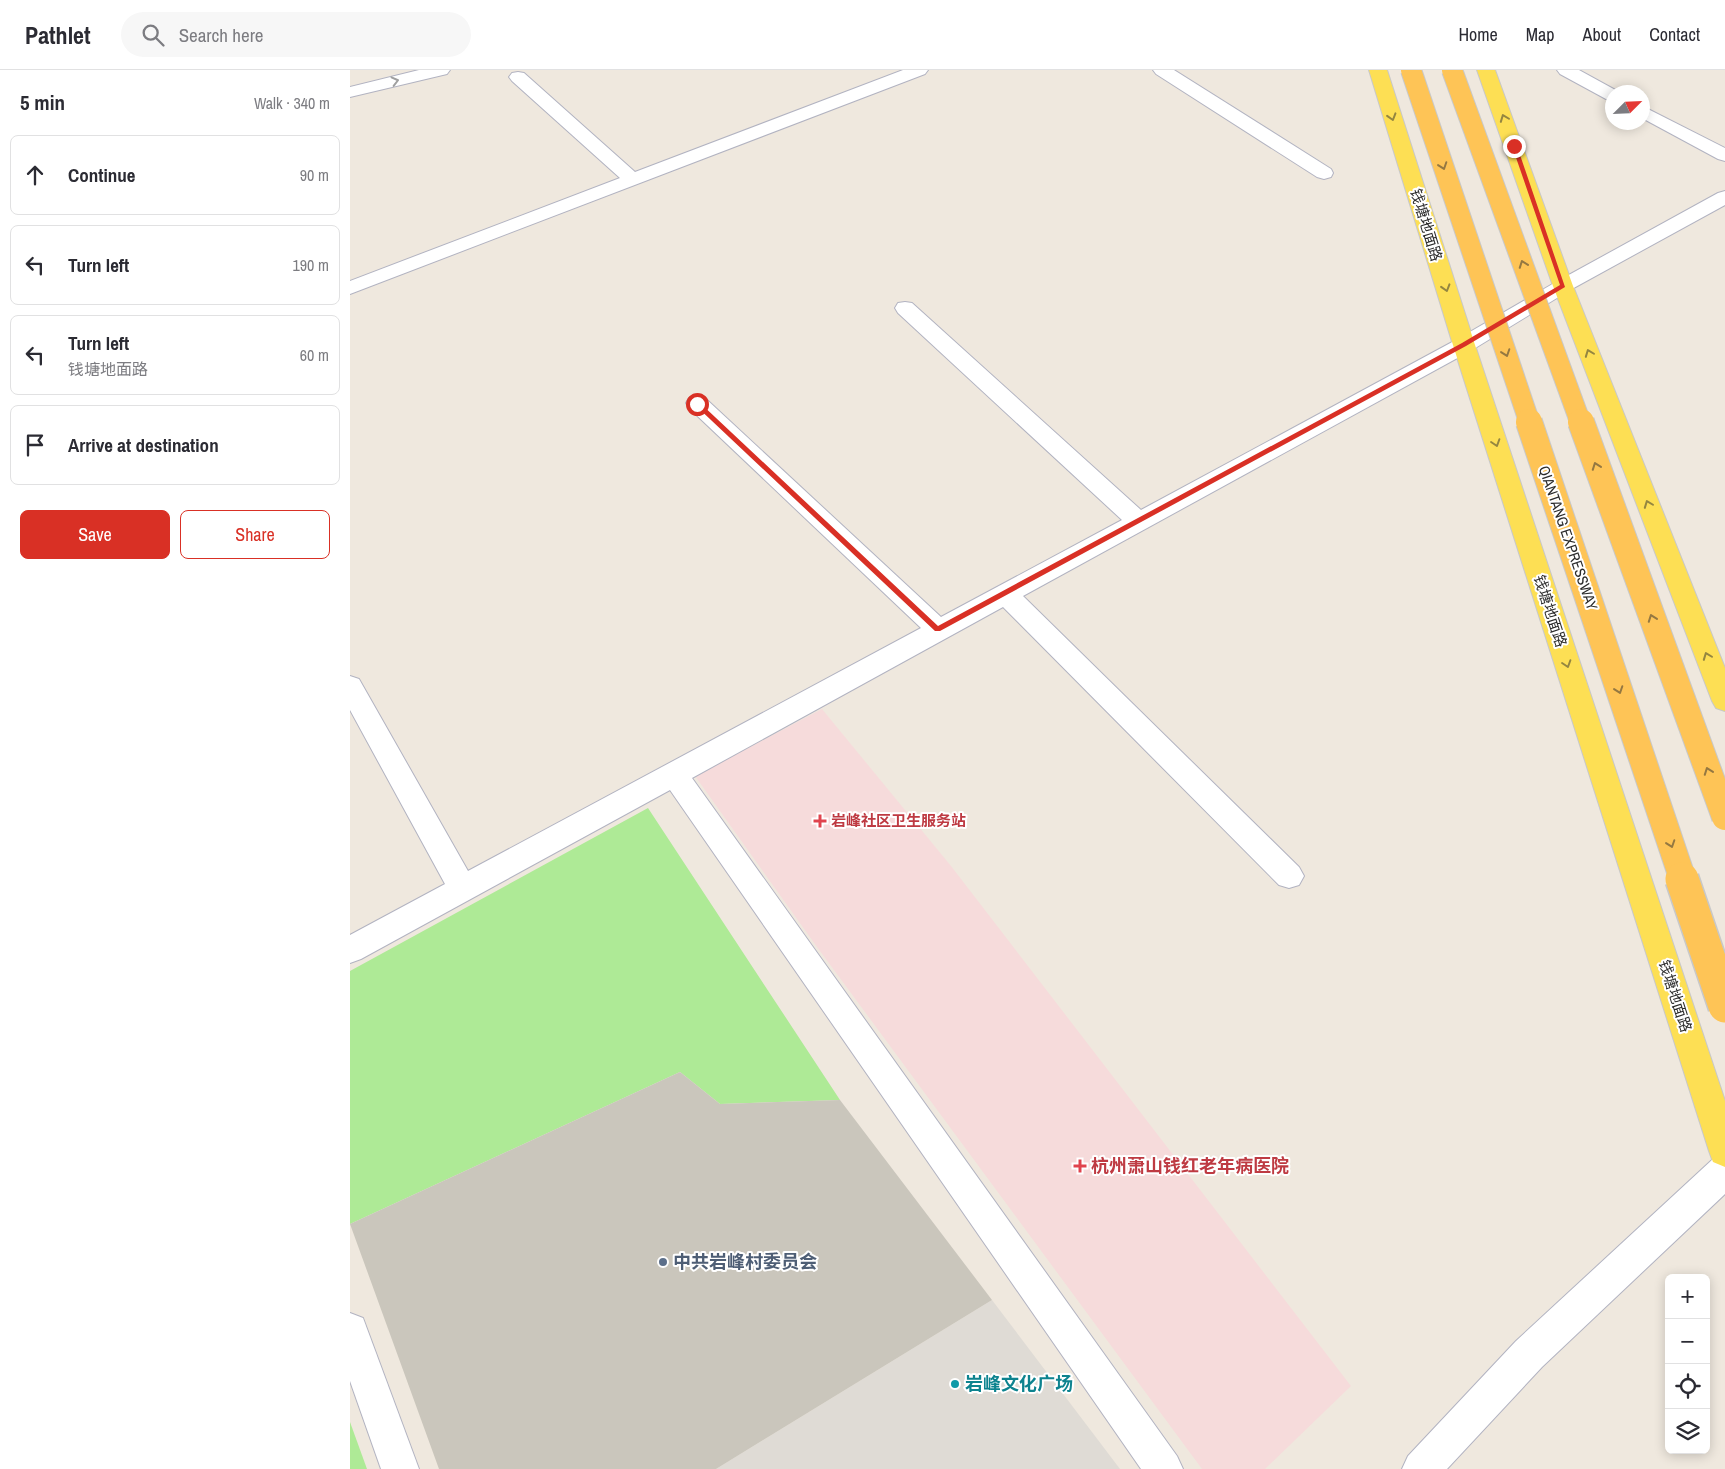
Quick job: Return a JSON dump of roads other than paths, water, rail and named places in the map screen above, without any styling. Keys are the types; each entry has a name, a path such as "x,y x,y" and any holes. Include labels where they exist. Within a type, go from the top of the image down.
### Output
{"highway":[{"name":"QIANTANG EXPRESSWAY","path":"1411,70 1725,1006"},
{"path":"1452,70 1725,817"}],"main road":[{"name":"钱塘地面路","path":"1378,70 1464,345 1725,1151"},
{"path":"1486,70 1563,286 1725,701"}],"street":[{"path":"350,92 441,70"},
{"path":"350,288 918,70"},
{"path":"1162,70 1324,173"},
{"path":"1566,70 1605,91"},
{"path":"518,77 633,180"},
{"path":"1650,115 1725,154"},
{"path":"350,950 1004,593 1464,345 1563,286 1725,197"},
{"path":"905,308 1138,521"},
{"path":"697,404 938,629"},
{"path":"1004,593 1289,876"},
{"path":"350,686 463,889"},
{"path":"674,774 1164,1469"},
{"path":"1421,1469 1530,1354 1725,1172"},
{"path":"350,1331 400,1469"}],"place":[{"name":"岩峰社区卫生服务站","path":"820,821"},
{"name":"杭州萧山钱红老年病医院","path":"1080,1166"},
{"name":"中共岩峰村委员会","path":"663,1262"},
{"name":"岩峰文化广场","path":"955,1384"}]}
